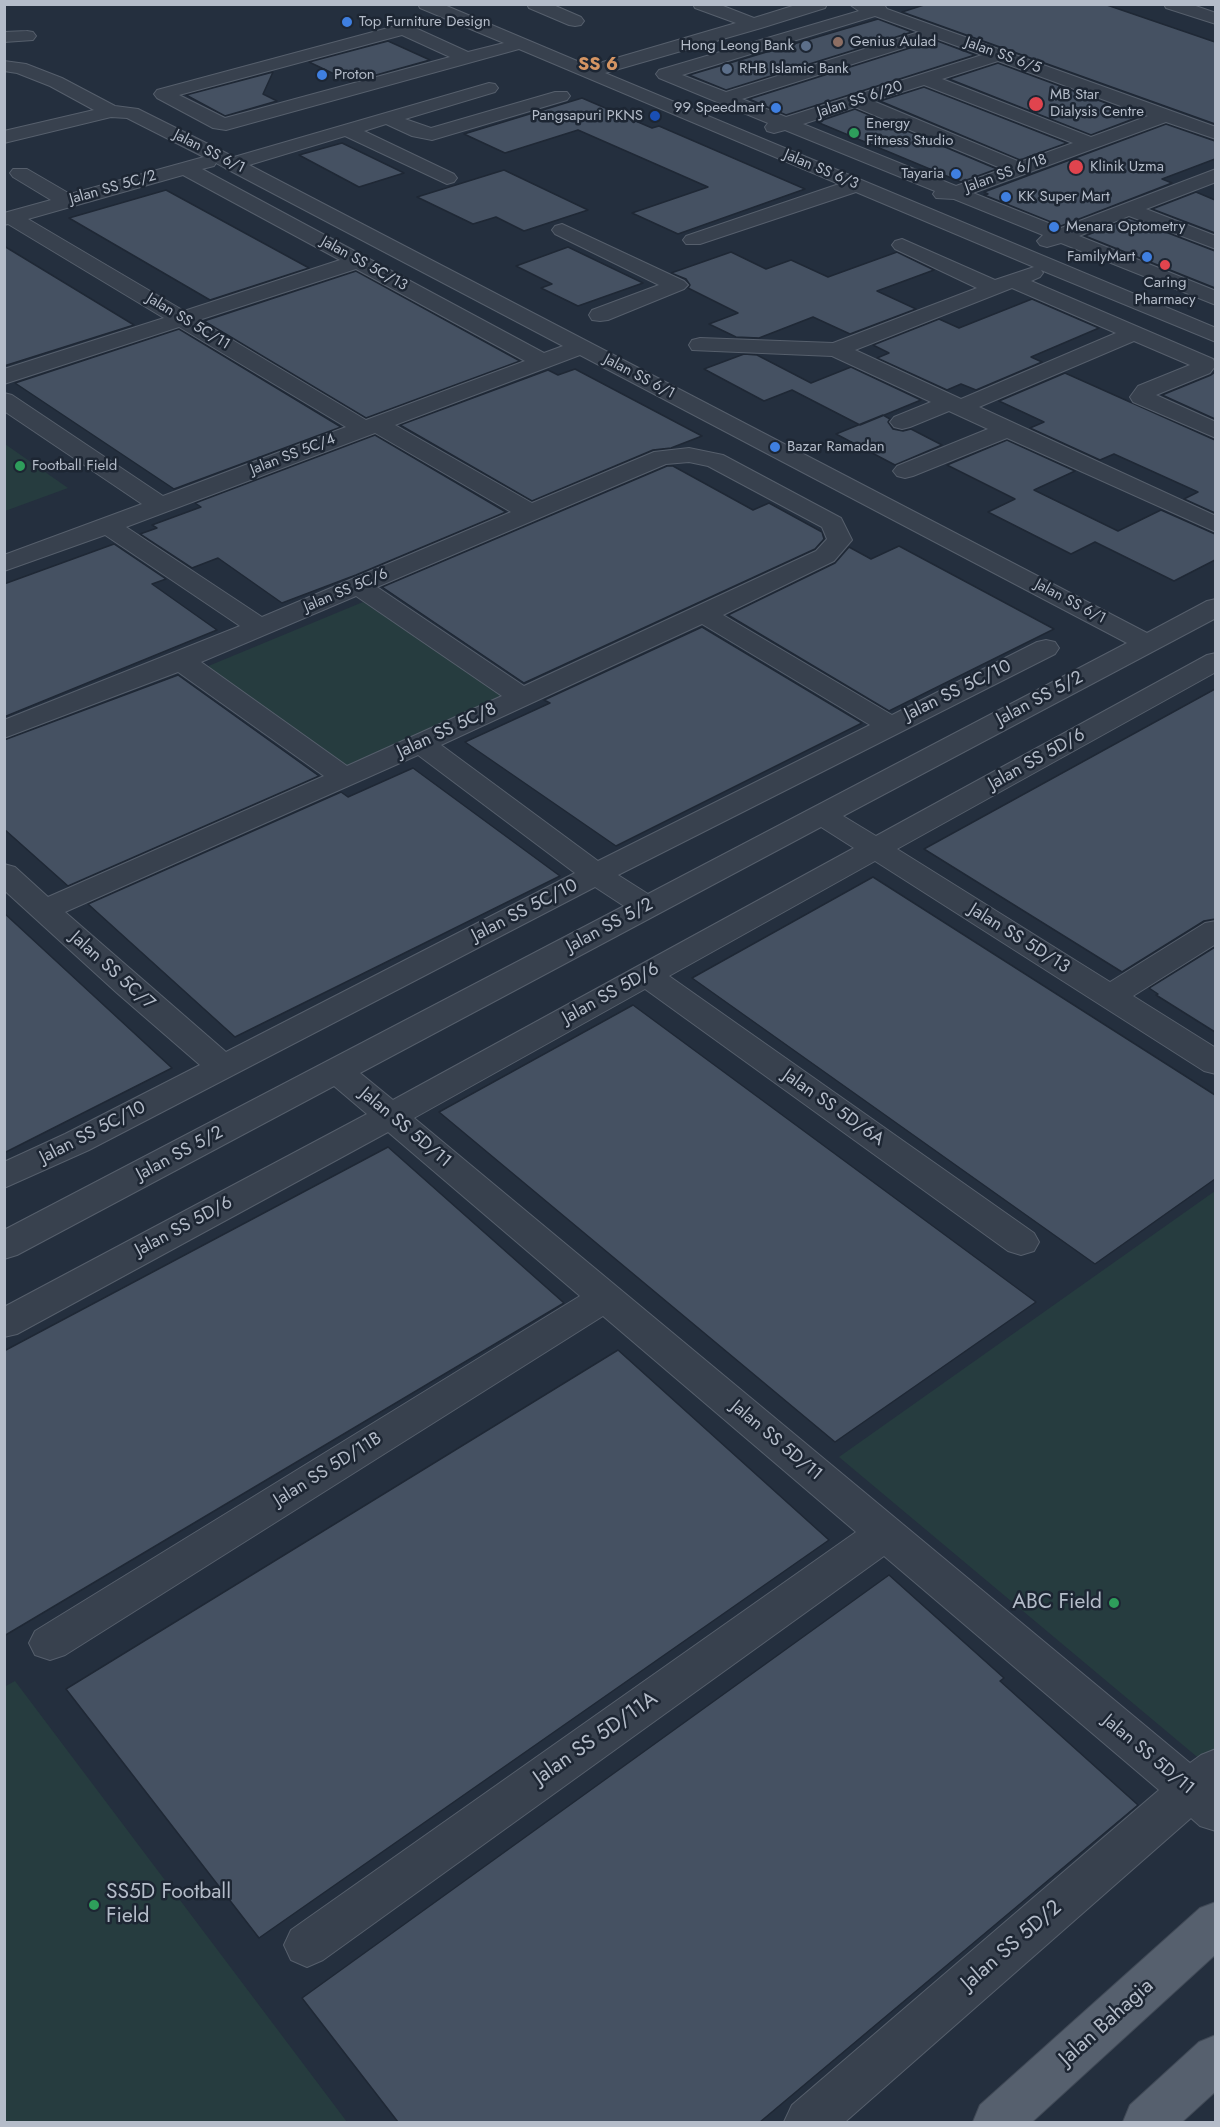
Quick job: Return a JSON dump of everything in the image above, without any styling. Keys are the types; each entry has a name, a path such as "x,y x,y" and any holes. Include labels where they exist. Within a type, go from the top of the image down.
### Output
{"main road":[{"name":"Jalan Bahagia","path":"997,2122 1215,1923"},
{"path":"1147,2122 1215,2058"}],"street":[{"name":"Jalan SS 6/3","path":"426,4 1215,336"},
{"path":"535,4 575,21"},
{"path":"567,64 772,4"},
{"path":"588,72 819,4"},
{"name":"Jalan SS 6/5","path":"857,4 879,10 1215,134"},
{"path":"1172,4 1215,19"},
{"path":"707,5 754,24"},
{"path":"879,10 665,74 1215,299"},
{"path":"466,58 405,30 163,94 220,124 226,124 519,44"},
{"path":"723,99 938,32"},
{"path":"382,35 447,65"},
{"path":"4,37 27,36"},
{"name":"Jalan SS 6/20","path":"719,128 763,131 1000,56"},
{"name":"Jalan SS 6/1","path":"4,57 38,63 75,77 129,104 131,113"},
{"name":"Jalan SS 6/1","path":"4,66 20,68 56,82 111,111 131,113 1147,643"},
{"path":"925,79 1090,143"},
{"path":"4,82 32,88 83,118"},
{"name":"Jalan SS 5C/2","path":"8,218 185,168 226,161 347,130 489,88"},
{"path":"388,118 419,132 432,134 561,96"},
{"path":"856,101 1020,169"},
{"path":"4,137 111,111"},
{"name":"Jalan SS 6/18","path":"878,194 906,197 954,193 1165,116"},
{"path":"347,130 447,178"},
{"name":"Jalan SS 5C/13","path":"185,168 542,362"},
{"path":"20,173 67,201"},
{"path":"1016,252 1128,209 1211,181"},
{"path":"693,240 856,185"},
{"path":"1128,209 1215,243"},
{"name":"Jalan SS 5C/11","path":"8,218 371,426 529,512"},
{"path":"562,230 677,285 600,315"},
{"path":"902,245 1136,333 1205,364 1202,368 1146,390 1141,397 1215,431"},
{"path":"4,377 358,261"},
{"path":"836,350 1050,266"},
{"path":"902,422 956,405 1136,333"},
{"path":"700,345 836,350 1215,525"},
{"name":"Jalan SS 5C/4","path":"4,564 581,347"},
{"path":"4,400 160,505"},
{"path":"905,471 1008,429"},
{"name":"Jalan SS 5C/6","path":"4,730 181,661 662,457 689,455 715,460 832,522 840,540"},
{"path":"107,525 260,628"},
{"name":"Jalan SS 5C/8","path":"45,910 421,744 703,614 825,556 840,540"},
{"path":"358,586 521,697"},
{"name":"Jalan SS 5/2","path":"4,1246 1215,607"},
{"path":"703,614 889,725"},
{"name":"Jalan SS 5C/10","path":"4,1176 77,1142 596,874 1046,648"},
{"path":"181,661 345,778"},
{"name":"Jalan SS 5D/6","path":"4,1323 391,1116 1215,661"},
{"path":"421,744 596,874 647,907"},
{"name":"Jalan SS 5D/13","path":"822,814 1215,1063"},
{"name":"Jalan SS 5C/7","path":"4,873 128,986 222,1066"},
{"path":"1110,996 1215,930"},
{"name":"Jalan SS 5D/6A","path":"645,974 1022,1242"},
{"name":"Jalan SS 5D/11","path":"338,1071 885,1533 1207,1791"},
{"name":"Jalan SS 5D/11B","path":"50,1643 606,1297"},
{"name":"Jalan SS 5D/11A","path":"307,1945 885,1533"},
{"name":"Jalan SS 5D/2","path":"809,2122 1207,1791"}],"green space":[{"name":"Football Field","path":"5,444 68,488 5,511"},
{"path":"363,602 503,695 343,767 206,667"},
{"name":"ABC Field","path":"1215,1191 1215,1748 1202,1761 839,1457"},
{"name":"SS5D Football Field","path":"15,1681 347,2122 5,2122 4,1687"}],"building":[{"path":"927,4 1104,4 1215,42 1215,124 902,12"},
{"path":"878,19 912,32 726,90 689,75"},
{"path":"935,40 975,55 786,115 749,99"},
{"path":"388,41 430,60 351,82 309,62"},
{"path":"998,63 1141,116 1091,135 949,79"},
{"path":"273,72 263,94 277,101 225,116 186,95"},
{"path":"924,87 1067,143 1020,160 880,101"},
{"path":"582,98 652,128 659,126 805,189 678,234 632,213 708,187 578,130 505,153 464,134"},
{"path":"855,109 997,169 961,182 817,122"},
{"path":"1166,124 1215,141 1215,159 1162,179 1172,183 1061,226 984,195 988,194 984,192"},
{"path":"342,143 404,173 359,187 299,155"},
{"path":"504,170 588,210 524,231 496,217 473,224 417,197"},
{"path":"166,190 309,268 210,300 69,218"},
{"path":"1196,192 1215,200 1215,233 1152,209"},
{"path":"1129,218 1215,251 1215,288 1085,236"},
{"path":"4,246 134,325 4,366"},
{"path":"568,247 643,283 578,306 541,288 552,284 516,266"},
{"path":"731,252 766,269 791,260 828,277 897,252 934,270 877,291 916,309 850,334 813,317 759,338 736,337 709,324 738,313 688,288 690,285 686,279 671,273"},
{"path":"356,271 520,361 366,418 204,321"},
{"path":"1032,299 1099,328 1031,357 1042,362 976,390 961,384 947,390 877,358 889,353 873,345 939,319 959,328"},
{"path":"179,329 341,427 174,489 15,383"},
{"path":"744,354 757,355 811,383 851,367 921,400 860,425 792,390 764,401 704,369"},
{"path":"575,369 702,436 671,448 653,450 532,501 400,425 548,370 558,375"},
{"path":"1215,372 1215,419 1162,395 1211,375"},
{"path":"1065,373 1215,440 1215,513 1184,499 1198,492 1114,454 1100,460 1030,428 1044,422 999,401"},
{"path":"883,415 890,419 888,422 893,429 903,431 911,429 942,445 895,465 836,434"},
{"path":"375,435 506,512 356,575 282,603 218,558 192,568 140,534 157,528 152,525 201,507 195,503"},
{"path":"1007,440 1075,471 1034,490 1118,531 1161,510 1215,534 1215,560 1174,581 1095,542 1071,554 988,512 1015,499 947,465"},
{"path":"667,466 673,466 753,510 769,503 822,532 824,539 815,549 524,683 382,587"},
{"path":"114,544 166,579 152,584 217,630 4,717 4,584"},
{"path":"899,546 1054,629 889,711 728,615 835,563 849,547 871,559"},
{"path":"702,627 862,723 616,846 465,742 550,703 544,700"},
{"path":"178,675 319,776 68,886 4,829 4,740"},
{"path":"1215,689 1215,919 1204,921 1122,972 924,849"},
{"path":"413,768 560,876 235,1037 88,904 341,792 348,797"},
{"path":"873,877 1215,1095 1215,1179 1095,1264 692,978"},
{"path":"4,913 172,1068 4,1153"},
{"path":"1215,947 1215,1032 1156,995 1158,994 1149,988"},
{"path":"633,1005 1036,1302 835,1442 439,1112"},
{"path":"388,1147 564,1303 4,1636 4,1351"},
{"path":"618,1350 829,1540 259,1938 66,1689"},
{"path":"889,1575 1004,1678 1000,1681 1138,1805 760,2122 398,2122 302,1998"}],"place":[{"name":"Top Furniture Design","path":"347,22"},
{"name":"Genius Aulad","path":"838,42"},
{"name":"Hong Leong Bank","path":"806,46"},
{"name":"RHB Islamic Bank","path":"727,69"},
{"name":"Proton","path":"322,75"},
{"name":"MB Star Dialysis Centre","path":"1036,104"},
{"name":"99 Speedmart","path":"776,108"},
{"name":"Pangsapuri PKNS","path":"655,116"},
{"name":"Energy Fitness Studio","path":"854,133"},
{"name":"Klinik Uzma","path":"1076,167"},
{"name":"Tayaria","path":"956,174"},
{"name":"KK Super Mart","path":"1006,197"},
{"name":"Menara Optometry","path":"1054,227"},
{"name":"FamilyMart","path":"1147,257"},
{"name":"Caring Pharmacy","path":"1165,265"},
{"name":"Bazar Ramadan","path":"775,447"},
{"name":"Football Field","path":"20,466"},
{"name":"ABC Field","path":"1114,1603"},
{"name":"SS5D Football Field","path":"94,1905"}],"district":[{"name":"SS 6","path":"598,66"}]}
